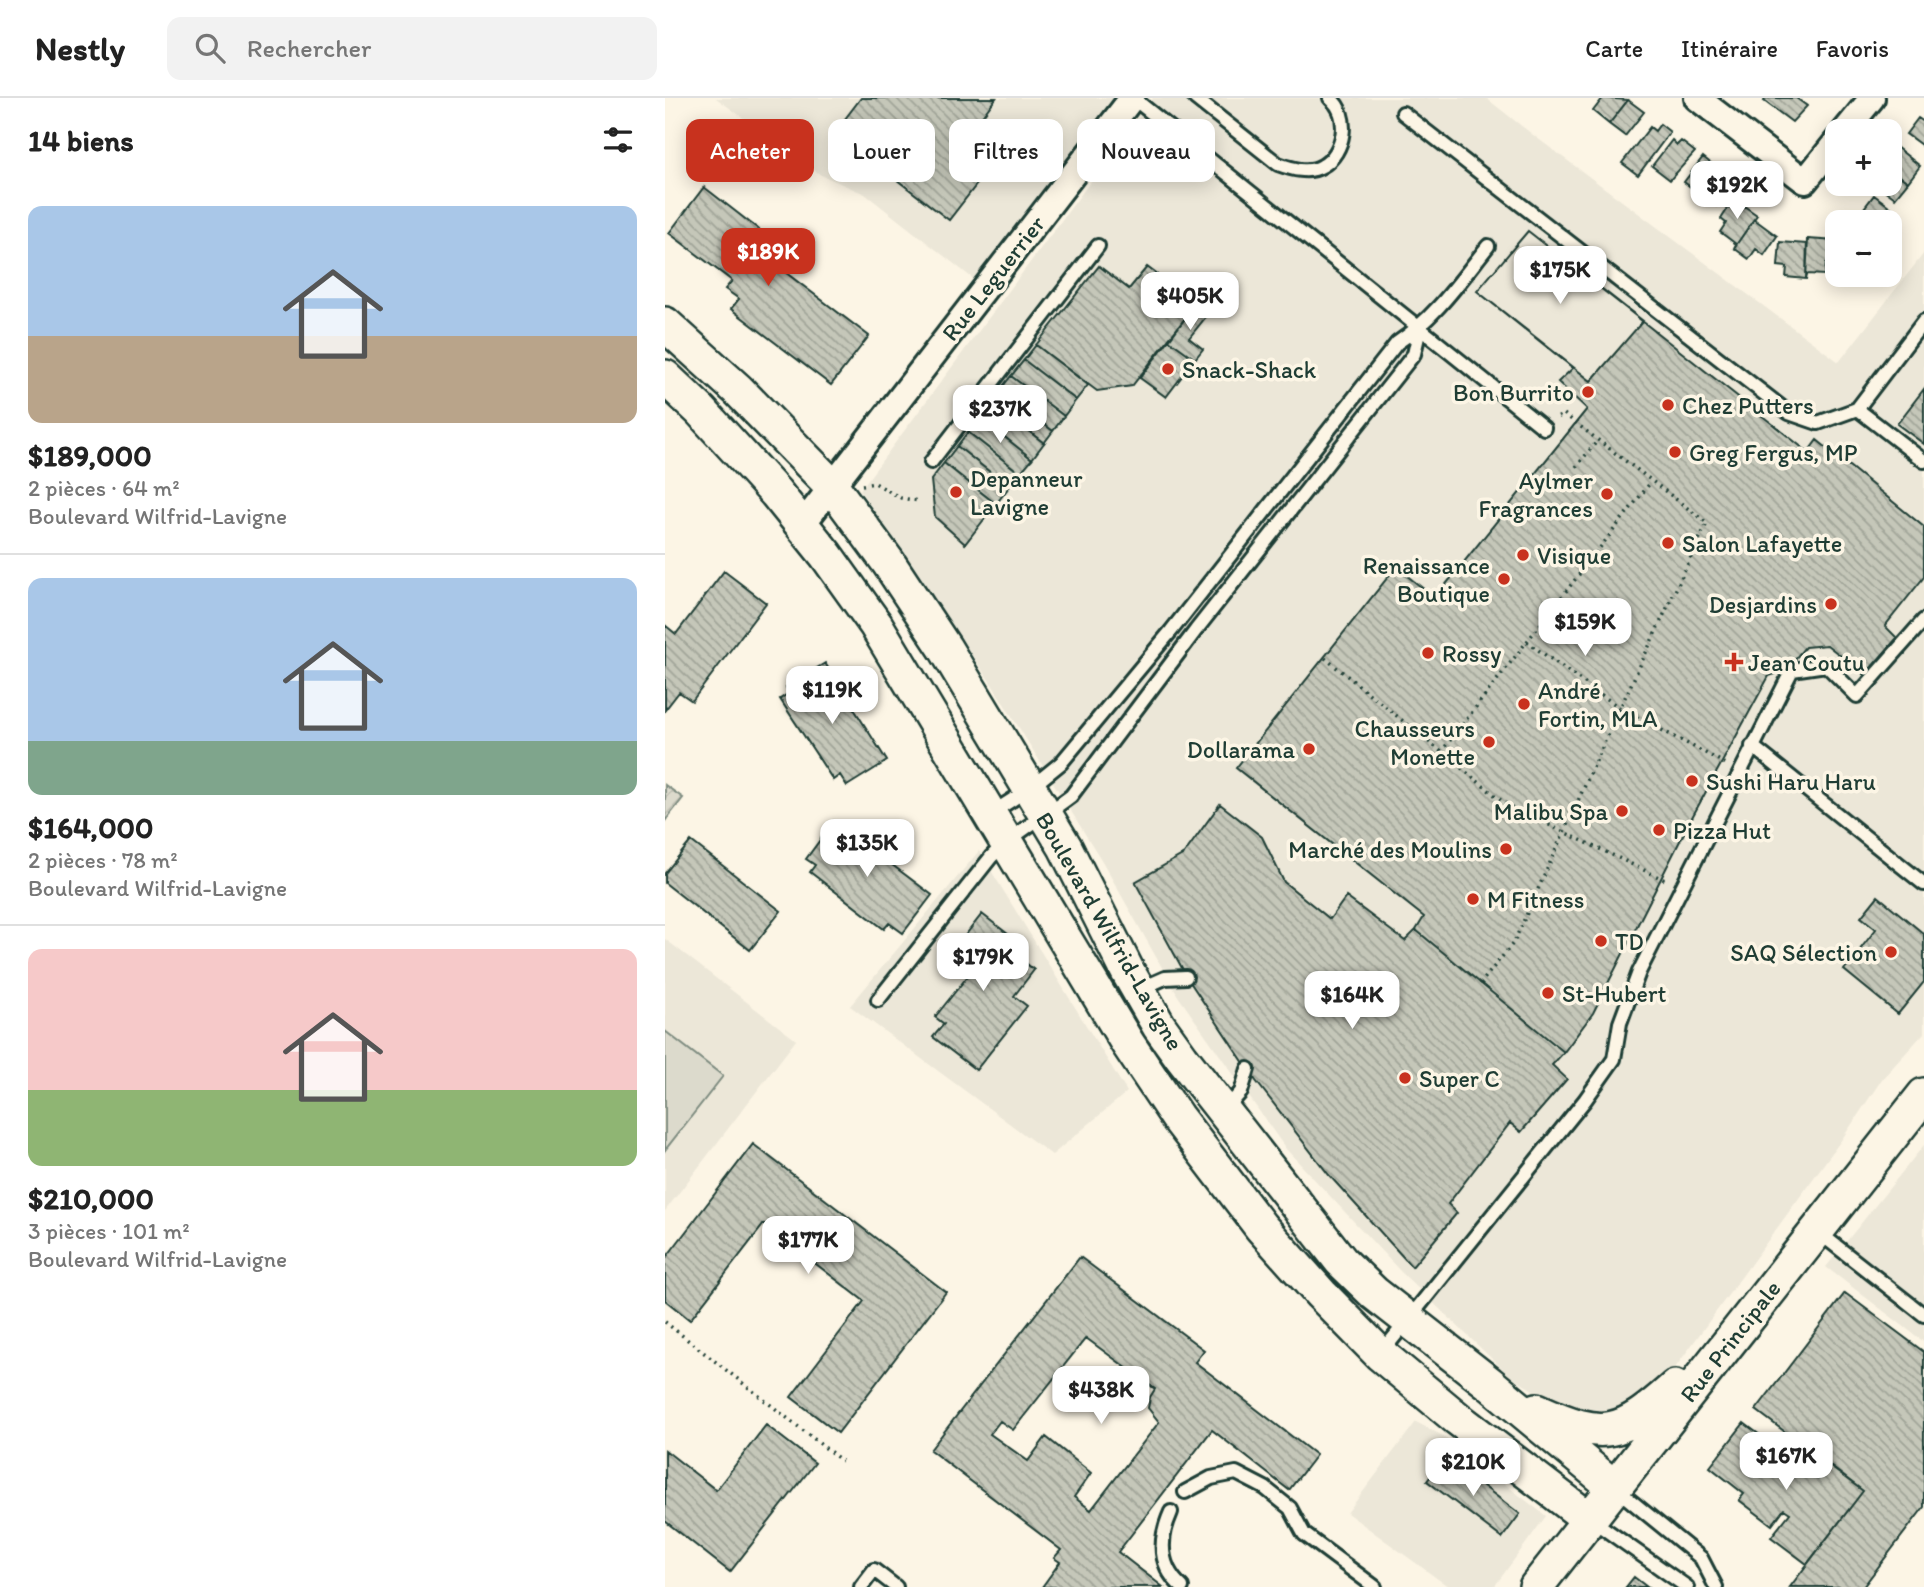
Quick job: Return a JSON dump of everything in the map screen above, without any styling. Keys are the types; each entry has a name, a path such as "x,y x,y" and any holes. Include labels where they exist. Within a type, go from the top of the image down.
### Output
{"main road":[{"name":"Boulevard Wilfrid-Lavigne","path":"665,324 843,487 916,601 1065,847 1139,990 1167,1037 1341,1261 1374,1293 1489,1383 1614,1487"},
{"name":"Boulevard Wilfrid-Lavigne","path":"665,377 725,437 802,525 876,625 1128,1044 1177,1117 1261,1227 1321,1294 1381,1354 1458,1419 1589,1519"},
{"name":"Rue Principale","path":"1536,1587 1924,1095"},
{"path":"1489,1383 1560,1421 1591,1430 1604,1430 1631,1422 1645,1412 1737,1331"}],"street":[{"name":"Rue Leguerrier","path":"802,525 843,487 1133,98"},
{"path":"1697,98 1805,181 1825,156"},
{"path":"1855,119 1872,98"}],"lane":[{"path":"1133,98 1544,428"},
{"path":"1195,98 1278,164 1292,169 1308,170 1322,167 1333,156 1343,132 1342,115 1330,98"},
{"path":"1403,113 1790,414 1818,423 1857,409 1924,321"},
{"path":"931,462 1098,246"},
{"path":"998,828 1037,803 1061,763 1171,631 1397,343 1420,328 1488,246"},
{"path":"878,1000 991,857 998,828 1037,803 1071,796 1196,630 1414,354 1420,328"},
{"path":"1857,409 1924,461"},
{"path":"1381,1354 1585,1100 1614,1059 1620,1023 1639,972 1792,670 1826,665 1857,696 1924,620"},
{"path":"1752,746 1924,884"},
{"path":"1139,990 1165,978 1186,977"},
{"path":"1223,1111 1241,1092 1248,1069"},
{"path":"1816,1231 1924,1315"},
{"path":"1185,1492 1211,1478 1236,1473 1265,1488 1290,1508 1304,1534 1375,1587"},
{"path":"1614,1487 1701,1558 1716,1587"},
{"path":"1171,1512 1164,1527 1162,1557 1182,1587"},
{"path":"1589,1519 1600,1524 1687,1587"},
{"path":"861,1587 874,1570 896,1587"}],"path":[{"path":"1481,984 1514,942 1707,523 1565,414 1544,428"},
{"path":"1576,467 1598,440"},
{"path":"1441,752 1651,482"},
{"path":"843,487 875,483 901,498 919,501"},
{"path":"1527,642 1620,708 1739,772"},
{"path":"1325,658 1507,805 1667,881"},
{"path":"665,1322 842,1461"}],"shaded area":[{"path":"716,98 1132,98 1116,119 1077,119 1077,169 985,288 865,194 837,182 935,182 935,119 828,119 828,178 814,170 814,119 745,119"},
{"path":"1153,98 1486,98 1839,362 1897,287 1902,287 1902,281 1924,253 1924,1033 1882,1079 1842,1139 1648,1405 1582,1419 1511,1377 1401,1272 1286,1149 1178,996 1102,861 993,686 860,490 1090,182 1215,182 1215,119 1137,119"},
{"path":"665,785 683,798 665,821"},
{"path":"979,851 1127,1092 1052,1155 850,1006"},
{"path":"665,939 796,1040 665,1211"},
{"path":"665,1031 723,1076 665,1150"},
{"path":"1924,1145 1924,1342 1826,1267"},
{"path":"1416,1422 1443,1436 1546,1516 1494,1587 1449,1587 1347,1513"}],"building":[{"path":"861,98 996,98 980,119 949,119 949,182 978,182 949,220 900,182 935,182 935,119 845,119"},
{"path":"1603,98 1628,100 1609,124 1593,111"},
{"path":"1766,98 1796,98 1807,106 1792,122 1764,101"},
{"path":"1628,100 1644,112 1625,136 1609,124"},
{"path":"1918,118 1924,122 1924,147 1906,134"},
{"path":"1660,124 1670,132 1638,175 1622,163 1650,127 1655,131"},
{"path":"1672,140 1677,145 1681,141 1695,152 1670,180 1652,166"},
{"path":"1902,152 1920,166 1908,182 1902,178"},
{"path":"1703,157 1719,170 1700,194 1684,182"},
{"path":"1719,170 1735,182 1716,206 1700,194"},
{"path":"1902,178 1908,182 1902,189"},
{"path":"704,187 775,242 764,256 869,336 831,385 731,309 739,299 725,289 732,281 669,233"},
{"path":"1873,196 1893,209 1892,210 1863,210"},
{"path":"1734,199 1757,215 1734,248 1736,244 1720,232 1726,223 1721,219"},
{"path":"1754,219 1777,236 1764,255 1756,249 1749,259 1734,248"},
{"path":"1528,231 1808,452 1817,440 1924,527 1924,577 1885,626 1897,638 1865,675 1827,645 1805,647 1785,671 1769,676 1690,821 1593,1013 1564,1052 1416,930 1424,917 1236,768 1396,567 1435,598 1587,409 1558,382 1573,368 1477,291"},
{"path":"1528,231 1643,321 1591,381 1477,291"},
{"path":"1808,239 1825,240 1825,275 1807,274 1806,279"},
{"path":"1780,242 1807,244 1806,279 1786,277 1787,267 1778,266"},
{"path":"1099,266 1129,289 1147,267 1196,304 1132,386 1097,391 1036,345"},
{"path":"1196,304 1209,313 1189,338 1203,349 1195,359 1169,340"},
{"name":"Snack-Shack","path":"1169,340 1195,359 1166,397 1140,378"},
{"path":"1036,345 1088,385 1076,400 1024,360"},
{"path":"1024,360 1076,400 1064,416 1011,376"},
{"path":"1011,376 1064,416 1053,431 1000,390"},
{"path":"1924,389 1924,444 1897,424"},
{"path":"1000,390 1053,431 1044,443 991,402"},
{"path":"991,402 1044,443 1032,459 980,417"},
{"path":"980,417 1032,459 1020,473 968,432"},
{"path":"968,432 1020,473 1009,487 957,446"},
{"path":"957,446 1009,487 996,504 944,463"},
{"name":"Depanneur Lavigne","path":"944,463 996,504 965,544 935,517 931,480"},
{"path":"724,571 766,603 692,701 679,692 665,710 665,625 676,634"},
{"path":"825,663 887,761 847,786 840,775 833,780 780,699 789,693 786,687"},
{"path":"1220,804 1262,837 1284,882 1330,919 1346,897 1405,941 1416,930 1564,1052 1552,1065 1567,1079 1521,1132 1510,1123 1448,1204 1457,1213 1412,1267 1329,1175 1256,1081 1188,979 1135,882 1184,854"},
{"path":"834,821 932,895 903,933 889,923 884,929 810,872 815,865 806,859"},
{"path":"691,841 781,911 750,950 665,883 665,873"},
{"name":"SAQ Sélection","path":"1878,896 1924,934 1924,982 1898,1014 1844,970 1876,929 1861,917"},
{"path":"982,914 1022,945 1015,954 1034,970 1014,996 1027,1006 976,1070 933,1037 944,1024 935,1017 971,972 950,955"},
{"path":"753,1144 946,1292 838,1433 791,1397 864,1301 764,1224 690,1320 665,1300 665,1259"},
{"path":"1080,1257 1204,1350 1195,1362 1316,1455 1289,1490 1212,1430 1118,1552 1163,1587 1042,1587 1060,1562 1054,1558 1061,1550 930,1450","holes":["1086,1338 1155,1389 1148,1408 1159,1422 1091,1510 1074,1497 1091,1473 1046,1437 1028,1461 990,1434 1000,1421 1013,1430"]},
{"path":"1845,1293 1924,1352 1924,1507 1863,1587 1790,1587 1863,1491 1756,1410"},
{"path":"1744,1423 1818,1479 1829,1466 1863,1491 1807,1564 1771,1537 1790,1513 1784,1509 1772,1525 1739,1500 1744,1494 1710,1467"},
{"path":"766,1425 815,1463 730,1572 665,1521 665,1450 716,1490"},
{"path":"1445,1457 1520,1514 1502,1538 1427,1481"},
{"path":"1634,1577 1647,1587 1626,1587"}],"place":[{"name":"Snack-Shack","path":"1168,369"},
{"name":"Bon Burrito","path":"1588,392"},
{"name":"Chez Putters","path":"1668,405"},
{"name":"Greg Fergus, MP","path":"1675,452"},
{"name":"Depanneur Lavigne","path":"956,492"},
{"name":"Aylmer Fragrances","path":"1607,494"},
{"name":"Salon Lafayette","path":"1668,543"},
{"name":"Visique","path":"1523,555"},
{"name":"Renaissance Boutique","path":"1504,579"},
{"name":"Desjardins","path":"1831,604"},
{"name":"Rossy","path":"1428,653"},
{"name":"Jean Coutu","path":"1734,662"},
{"name":"André Fortin, MLA","path":"1524,704"},
{"name":"Chausseurs Monette","path":"1489,742"},
{"name":"Dollarama","path":"1309,749"},
{"name":"Sushi Haru Haru","path":"1692,781"},
{"name":"Malibu Spa","path":"1622,811"},
{"name":"Pizza Hut","path":"1659,830"},
{"name":"Marché des Moulins","path":"1506,849"},
{"name":"M Fitness","path":"1473,899"},
{"name":"TD","path":"1601,941"},
{"name":"SAQ Sélection","path":"1891,952"},
{"name":"St-Hubert","path":"1548,993"},
{"name":"Super C","path":"1405,1078"}]}
